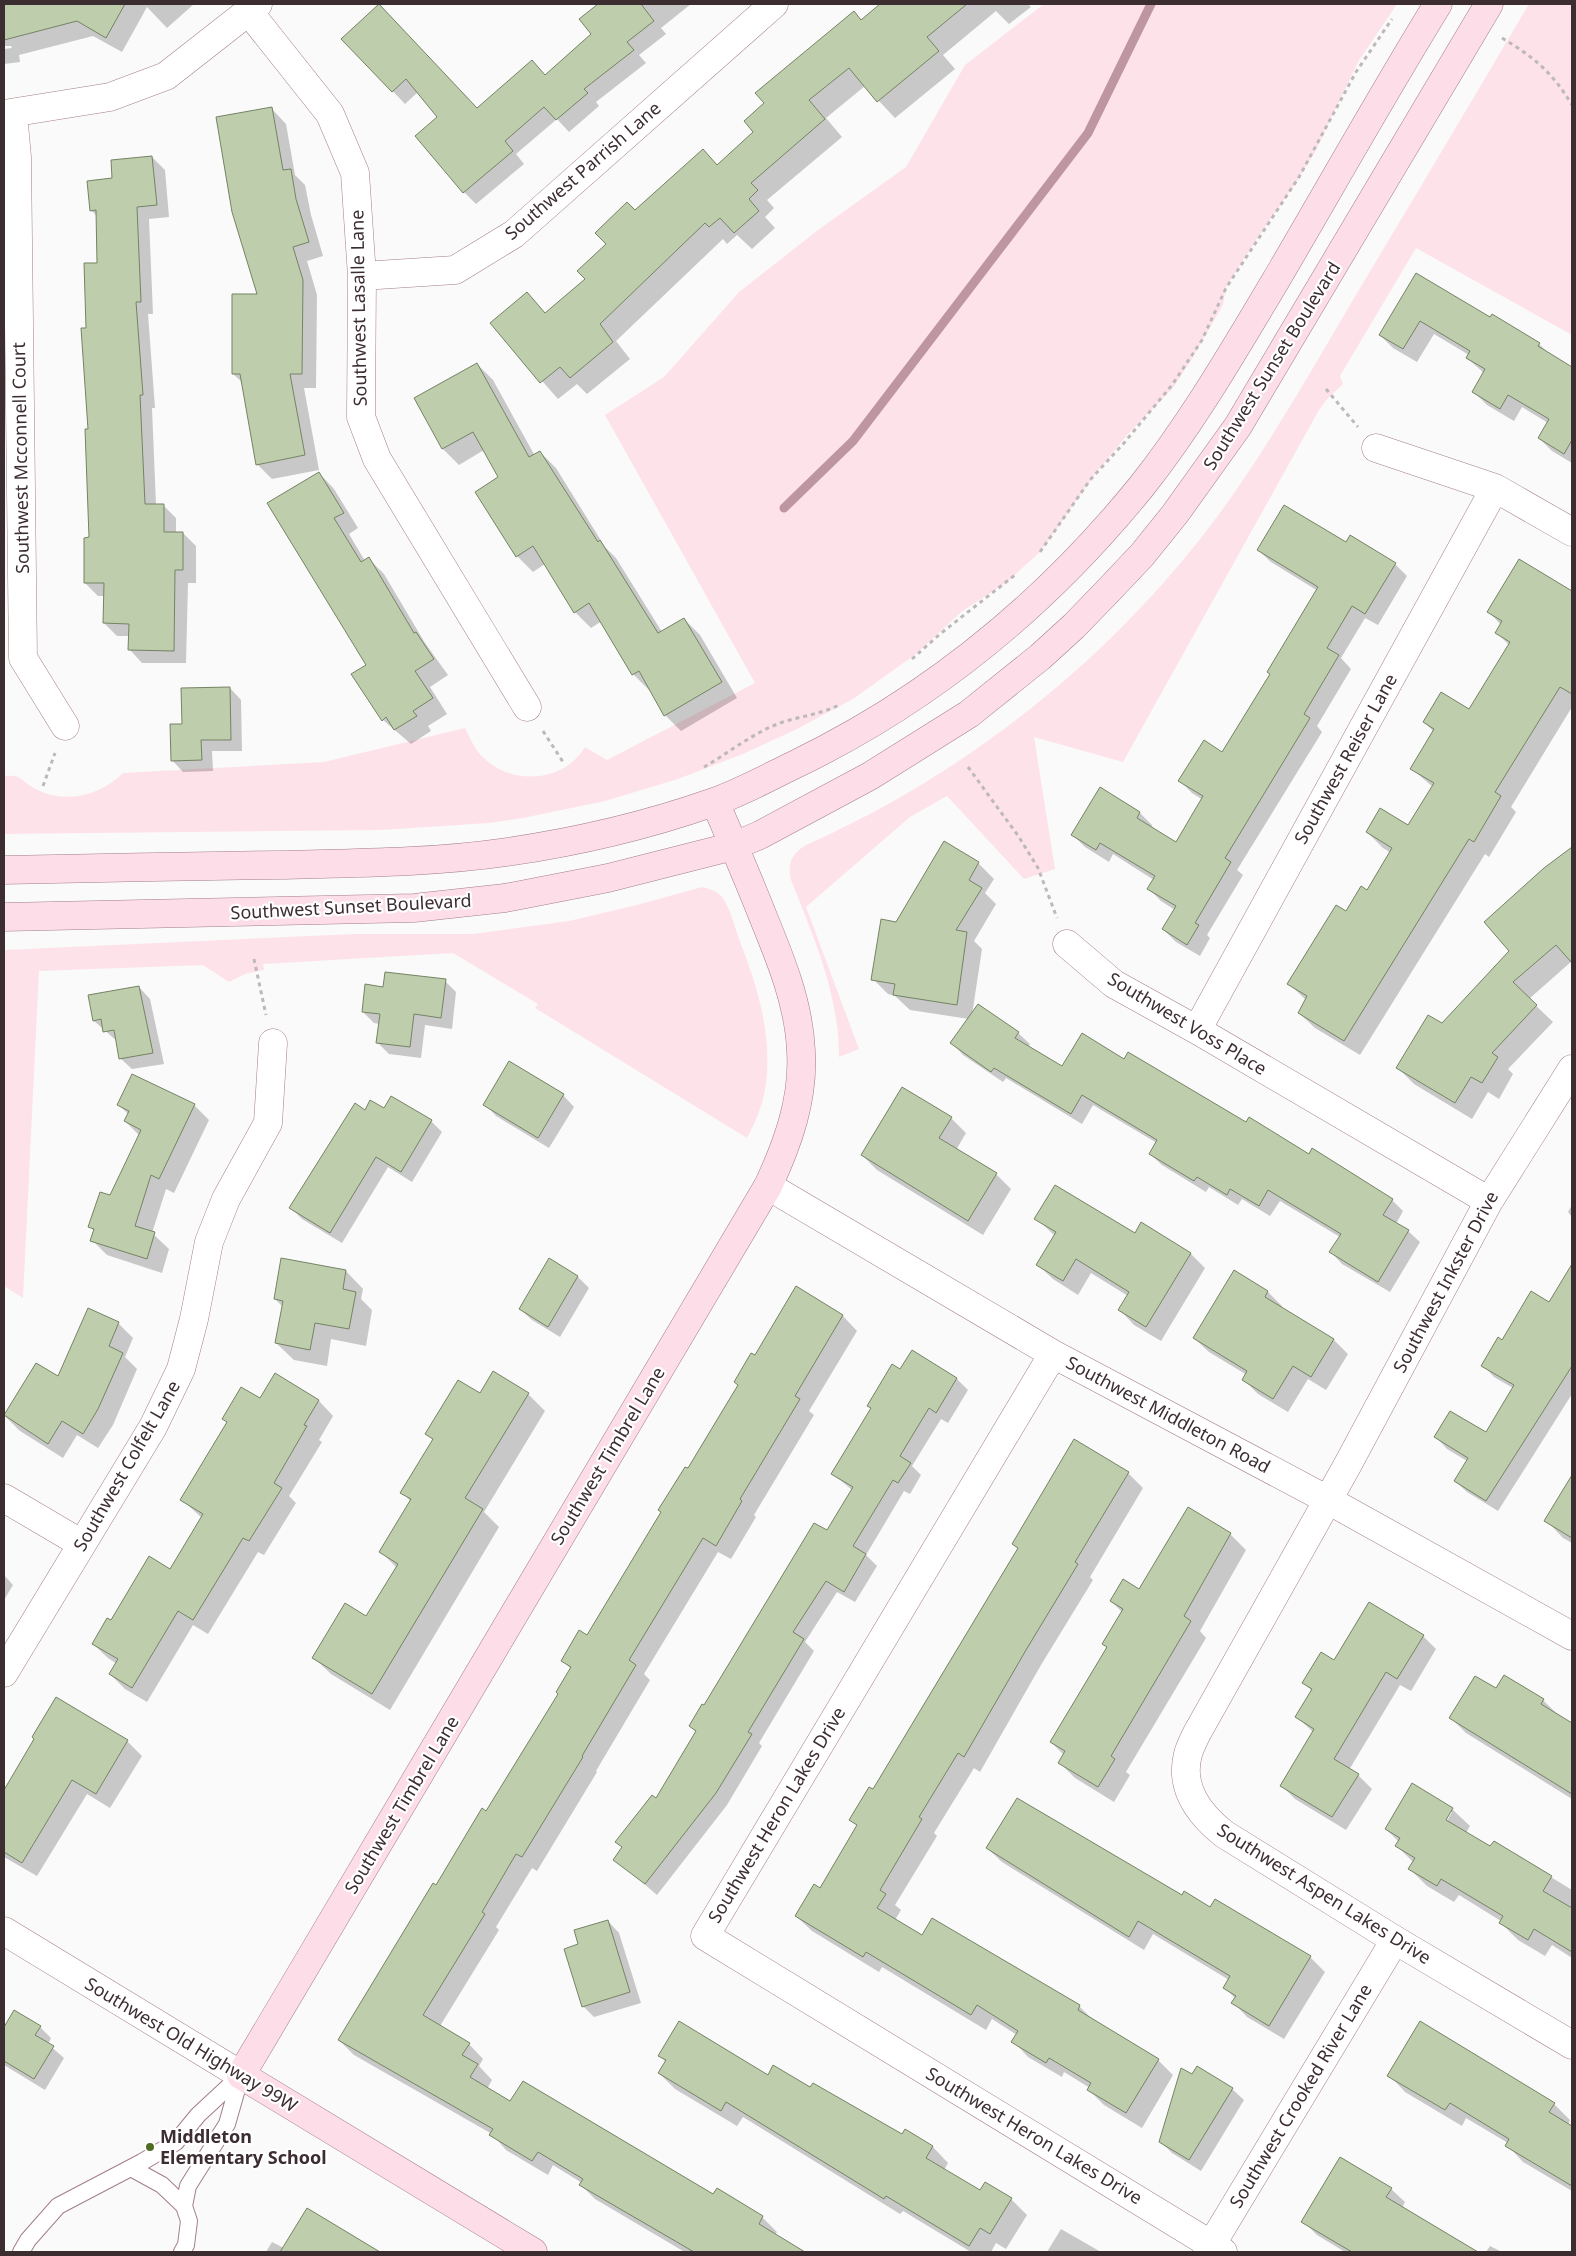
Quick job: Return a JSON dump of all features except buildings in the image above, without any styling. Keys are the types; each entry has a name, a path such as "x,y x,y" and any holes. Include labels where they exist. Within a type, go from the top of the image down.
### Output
{"main road":[{"path":"4,870 367,863 502,853 558,844 657,820 715,802 822,752 917,696 982,648 1021,615 1086,550 1142,486 1243,335 1438,4"},
{"name":"Southwest Sunset Boulevard","path":"4,917 414,908 505,898 608,878 734,846 760,835 870,776 969,714 1006,686 1074,626 1142,555 1175,514 1238,426 1483,14"},
{"name":"Southwest Timbrel Lane","path":"242,2075 768,1186 791,1130 797,1104 801,1053 799,1026 782,963 715,802"},
{"name":"Southwest Old Highway 99W","path":"242,2075 533,2252"}],"street":[{"name":"Southwest Parrish Lane","path":"362,276 454,270 514,234 774,4"},
{"name":"Southwest Lasalle Lane","path":"254,8 330,114 355,173 362,276 361,417 377,459 527,708"},
{"path":"8,114 110,97 166,76 254,8"},
{"name":"Southwest Mcconnell Court","path":"8,114 17,157 23,658 65,726"},
{"path":"1376,448 1495,488 1572,532"},
{"name":"Southwest Reiser Lane","path":"1197,1030 1495,488"},
{"name":"Southwest Voss Place","path":"1068,944 1114,984 1197,1030 1489,1201"},
{"name":"Southwest Colfelt Lane","path":"4,1673 153,1428 181,1369 194,1319 209,1242 226,1198 268,1123 273,1042"},
{"name":"Southwest Inkster Drive","path":"1328,1500 1489,1201 1572,1069"},
{"name":"Southwest Middleton Road","path":"768,1186 1053,1354 1328,1500 1572,1636"},
{"name":"Southwest Heron Lakes Drive","path":"1053,1354 705,1936 1214,2250"},
{"path":"4,1498 82,1544"},
{"name":"Southwest Aspen Lakes Drive","path":"1328,1500 1197,1733 1188,1754 1187,1777 1190,1793 1206,1819 1224,1834 1395,1940 1572,2045"},
{"name":"Southwest Old Highway 99W","path":"4,1931 242,2075"},
{"name":"Southwest Crooked River Lane","path":"1214,2250 1395,1940"}],"lane":[{"path":"21,2252 28,2240 58,2206 176,2142 198,2115 242,2075"},
{"path":"182,2252 186,2246 189,2222 184,2206 188,2186 227,2124 242,2075"},
{"path":"131,2168 162,2185 184,2206"}],"path":[{"path":"1039,553 1090,480 1172,385 1202,340 1226,288 1299,177 1356,72 1397,11"},
{"path":"1483,14 1539,62 1557,81 1572,105"},
{"path":"1326,389 1376,448"},
{"path":"906,664 940,634 1020,571"},
{"path":"704,767 762,732 783,722 825,711 843,703"},
{"path":"527,708 563,762"},
{"path":"43,786 65,726"},
{"path":"968,767 1019,837 1038,868 1068,944"},
{"path":"254,959 273,1042"}],"shaded area":[{"path":"1044,4 1397,4 1358,62 1315,152 1226,287 1223,305 1173,388 1128,434 1095,474 1041,551 1007,582 961,612 916,654 853,699 795,730 743,754 678,779 605,801 489,823 381,830 4,834 4,776 18,777 45,793 69,797 81,796 104,787 123,773 324,762 465,728 478,752 490,763 503,771 533,776 563,769 575,760 585,747 607,760 755,683 605,415 664,377 739,292 818,230 906,167 965,65"},
{"path":"1529,4 1572,4 1572,335 1416,248 1340,376 1343,384 1327,399 1319,410 1123,762 1034,737 1055,869 1024,879 947,796 910,817 806,907 859,1049 839,1057 835,1011 830,989 824,967 791,880 790,864 794,855 806,845 868,815 929,780 987,742 1043,699 1095,653 1145,603 1190,551 1232,496 1283,417"},
{"path":"702,887 718,893 727,906 750,970 764,1020 767,1055 765,1091 761,1107 747,1138 535,1008 538,1004 453,953 263,964 264,970 245,974 229,982 203,965 39,971 23,1298 4,1286 4,950 354,934 473,934 569,921"}],"waterway":[{"path":"784,508 853,441 1088,133 1151,4"}],"place":[{"name":"Middleton Elementary School","path":"150,2147"}]}
